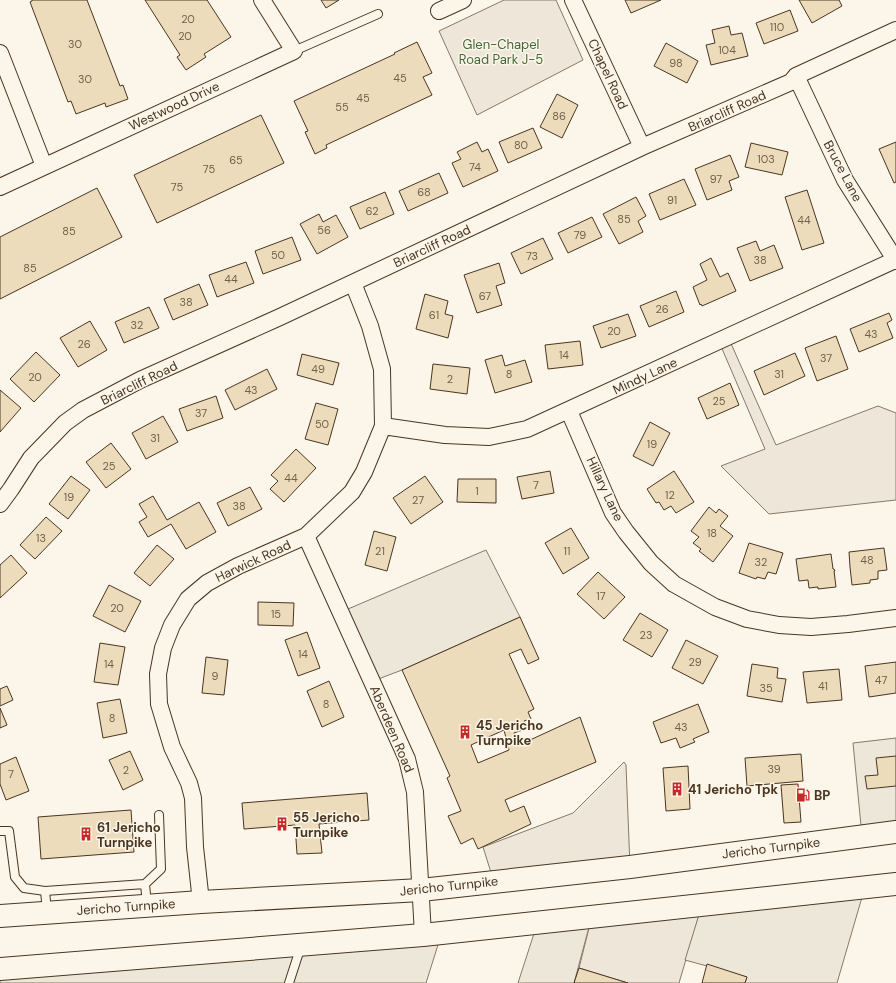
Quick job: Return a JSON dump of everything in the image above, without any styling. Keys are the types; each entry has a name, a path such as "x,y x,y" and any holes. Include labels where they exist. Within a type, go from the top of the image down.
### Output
{"main road":[{"name":"Jericho Turnpike","path":"0,916 46,902 147,906 421,890 630,867 896,832"},
{"path":"0,969 423,935 896,884"}],"street":[{"path":"262,0 294,51"},
{"path":"439,11 463,0"},
{"name":"Chapel Road","path":"573,0 642,147"},
{"name":"Briarcliff Road","path":"0,504 11,490 31,458 65,423 83,410 140,380 280,317 642,147 791,82 796,76 896,30"},
{"name":"Westwood Drive","path":"0,186 294,51"},
{"path":"0,52 44,166"},
{"name":"Bruce Lane","path":"796,76 845,180 896,261"},
{"name":"Mindy Lane","path":"383,426 445,435 489,436 527,429 896,261"},
{"name":"Harwick Road","path":"200,902 195,847 193,798 189,783 172,747 159,704 158,674 162,648 172,625 188,599 207,583 238,566 306,536 352,492 364,472 383,426 382,369 370,326 353,283"},
{"name":"Hillary Lane","path":"569,411 614,513 626,532 651,563 674,584 715,607 746,619 779,625 811,627 896,618"},
{"name":"Aberdeen Road","path":"306,536 407,759 414,787 423,935"}],"lane":[{"path":"294,51 378,14"},
{"path":"0,831 9,831 15,878 24,888 46,902 145,884 161,868 159,815"},
{"path":"145,884 147,906"},
{"path":"289,983 301,944"}],"green space":[{"name":"Glen-Chapel Road Park J-5","path":"504,0 556,0 583,60 477,115 439,31"},
{"path":"729,339 776,445 878,406 896,413 896,500 769,514 721,466 765,449 720,344"},
{"path":"624,762 626,765 630,867 494,882 483,847 573,813"},
{"path":"702,905 679,983 628,983 579,968 592,916"}],"shaded area":[{"path":"486,550 520,617 402,670 373,681 341,612"},
{"path":"896,738 896,832 862,836 853,743"},
{"path":"865,887 837,983 745,983 747,977 685,960 702,905"},
{"path":"592,916 574,983 518,983 539,918"},
{"path":"442,932 426,983 0,983 0,969"}],"building":[{"path":"32,0 87,0 120,86 123,85 128,99 106,107 105,103 76,114 71,101 68,102 30,2"},
{"path":"145,0 207,0 231,37 204,54 206,57 186,70 177,57 180,55"},
{"path":"321,0 339,0 326,8"},
{"path":"625,0 661,0 631,13"},
{"path":"799,0 839,0 842,6 812,23"},
{"path":"790,10 798,31 764,44 756,23"},
{"path":"729,26 731,35 742,33 748,56 711,65 706,45 715,43 712,30"},
{"path":"417,42 432,73 423,77 432,95 326,145 327,148 315,154 305,132 308,131 294,101 395,54 394,53"},
{"path":"666,43 698,61 687,83 654,66"},
{"path":"557,94 578,105 562,138 540,127"},
{"path":"261,115 284,163 157,223 134,175"},
{"path":"533,128 542,148 508,163 499,142"},
{"path":"477,142 482,152 488,149 498,171 463,187 452,163 461,159 457,152"},
{"path":"896,142 896,182 894,183 879,149"},
{"path":"751,143 788,152 782,175 745,167"},
{"path":"730,155 739,177 729,181 732,190 707,200 695,169"},
{"path":"439,173 448,193 408,211 399,191"},
{"path":"684,179 696,205 660,220 649,194"},
{"path":"97,188 122,237 0,299 0,237"},
{"path":"807,190 824,243 802,250 785,197"},
{"path":"385,192 394,214 360,229 350,207"},
{"path":"636,197 646,216 638,221 643,232 619,244 603,214"},
{"path":"319,214 323,222 336,215 348,237 317,254 300,224"},
{"path":"592,217 602,237 568,253 558,233"},
{"path":"292,237 301,260 263,274 255,251"},
{"path":"543,238 553,259 521,274 511,253"},
{"path":"756,241 760,251 774,245 783,268 750,281 737,248"},
{"path":"711,258 720,277 728,273 736,291 702,306 701,304 700,305 693,287 707,280 700,264"},
{"path":"246,262 254,283 217,297 209,275"},
{"path":"499,263 505,283 496,286 502,305 477,313 464,275"},
{"path":"199,284 208,305 173,320 164,299"},
{"path":"676,291 684,312 649,327 640,306"},
{"path":"425,294 448,301 445,314 453,316 448,338 416,329"},
{"path":"149,307 159,328 124,343 115,322"},
{"path":"889,313 892,320 887,323 893,338 859,352 850,329"},
{"path":"628,314 636,336 601,348 593,326"},
{"path":"90,321 107,350 78,367 60,338"},
{"path":"836,336 848,369 817,381 805,348"},
{"path":"580,341 583,365 548,369 545,345"},
{"path":"36,352 60,375 34,402 10,379"},
{"path":"795,353 805,376 764,395 754,371"},
{"path":"302,354 339,363 333,385 297,375"},
{"path":"502,355 505,366 525,360 532,382 495,393 485,360"},
{"path":"433,364 470,368 467,394 430,389"},
{"path":"267,369 277,389 235,410 225,390"},
{"path":"730,383 739,405 707,419 698,398"},
{"path":"0,390 21,408 0,432"},
{"path":"216,396 223,418 187,431 179,409"},
{"path":"316,403 338,409 328,445 305,439"},
{"path":"163,416 178,442 146,459 132,433"},
{"path":"650,422 670,433 653,466 633,456"},
{"path":"111,443 131,469 106,488 86,462"},
{"path":"296,449 316,468 284,502 270,489 278,481 271,475"},
{"path":"550,471 554,493 522,499 517,477"},
{"path":"674,471 694,502 676,513 671,506 664,510 659,502 656,503 647,489"},
{"path":"71,476 90,490 68,519 49,504"},
{"path":"425,476 443,502 411,524 393,498"},
{"path":"458,479 496,479 496,503 457,502"},
{"path":"250,487 262,509 228,526 217,503"},
{"path":"153,496 167,520 199,502 216,532 186,549 171,524 148,537 139,522 147,517 139,504"},
{"path":"709,507 716,513 719,509 728,516 720,526 733,536 713,562 699,551 701,549 693,543 699,537 691,531"},
{"path":"46,517 62,531 35,559 20,545"},
{"path":"571,528 589,558 563,574 545,543"},
{"path":"374,531 396,537 387,571 365,565"},
{"path":"749,543 783,553 776,574 768,572 765,579 757,577 756,579 739,573"},
{"path":"157,545 174,559 150,586 134,573"},
{"path":"884,548 887,570 878,571 878,579 870,580 870,583 852,585 849,552"},
{"path":"831,554 833,569 835,571 836,587 818,589 818,587 809,588 808,580 799,581 796,559"},
{"path":"11,555 27,573 0,598 0,565"},
{"path":"598,572 625,597 604,619 577,594"},
{"path":"109,585 141,601 125,632 93,616"},
{"path":"258,602 294,603 293,626 258,625"},
{"path":"640,613 668,630 652,657 623,640"},
{"name":"45 Jericho Turnpike","path":"520,617 539,659 528,664 521,649 509,654 534,709 528,712 531,719 524,721 528,728 514,733 517,746 580,717 596,762 505,800 510,812 524,806 531,824 478,849 473,838 461,844 448,816 461,811 447,778 450,776 402,670","holes":["504,730 509,750 478,763 471,745"]},
{"path":"307,632 320,668 298,676 285,640"},
{"path":"686,640 718,656 703,684 672,668"},
{"path":"100,643 125,647 118,685 94,682"},
{"path":"206,657 228,660 224,695 202,693"},
{"path":"896,662 896,693 869,697 865,666"},
{"path":"752,664 778,668 777,678 786,679 782,702 747,696"},
{"path":"839,669 842,700 807,703 803,672"},
{"path":"329,681 344,717 322,727 307,691"},
{"path":"7,686 13,700 0,706 0,689"},
{"path":"120,699 127,733 103,738 97,703"},
{"path":"698,704 709,732 693,739 695,742 680,748 676,738 661,743 653,722"},
{"path":"0,708 7,725 0,728"},
{"path":"130,751 143,780 123,790 109,760"},
{"path":"801,754 803,781 747,786 745,758"},
{"path":"896,756 896,786 867,789 865,776 878,775 876,758"},
{"path":"16,757 29,791 6,800 0,784 0,764"},
{"name":"41 Jericho Tpk","path":"688,766 690,809 666,811 663,768"},
{"path":"798,784 801,822 784,823 781,785"},
{"name":"55 Jericho Turnpike","path":"367,793 369,820 319,824 322,853 297,854 295,825 244,829 242,803"},
{"name":"61 Jericho Turnpike","path":"131,810 134,852 41,859 38,817"},
{"path":"707,964 747,977 745,983 702,983"},
{"path":"579,968 628,983 574,983"}],"place":[{"name":"45 Jericho Turnpike","path":"465,732"},
{"name":"41 Jericho Tpk","path":"677,789"},
{"name":"BP","path":"803,795"},
{"name":"55 Jericho Turnpike","path":"282,824"},
{"name":"61 Jericho Turnpike","path":"86,834"}]}
